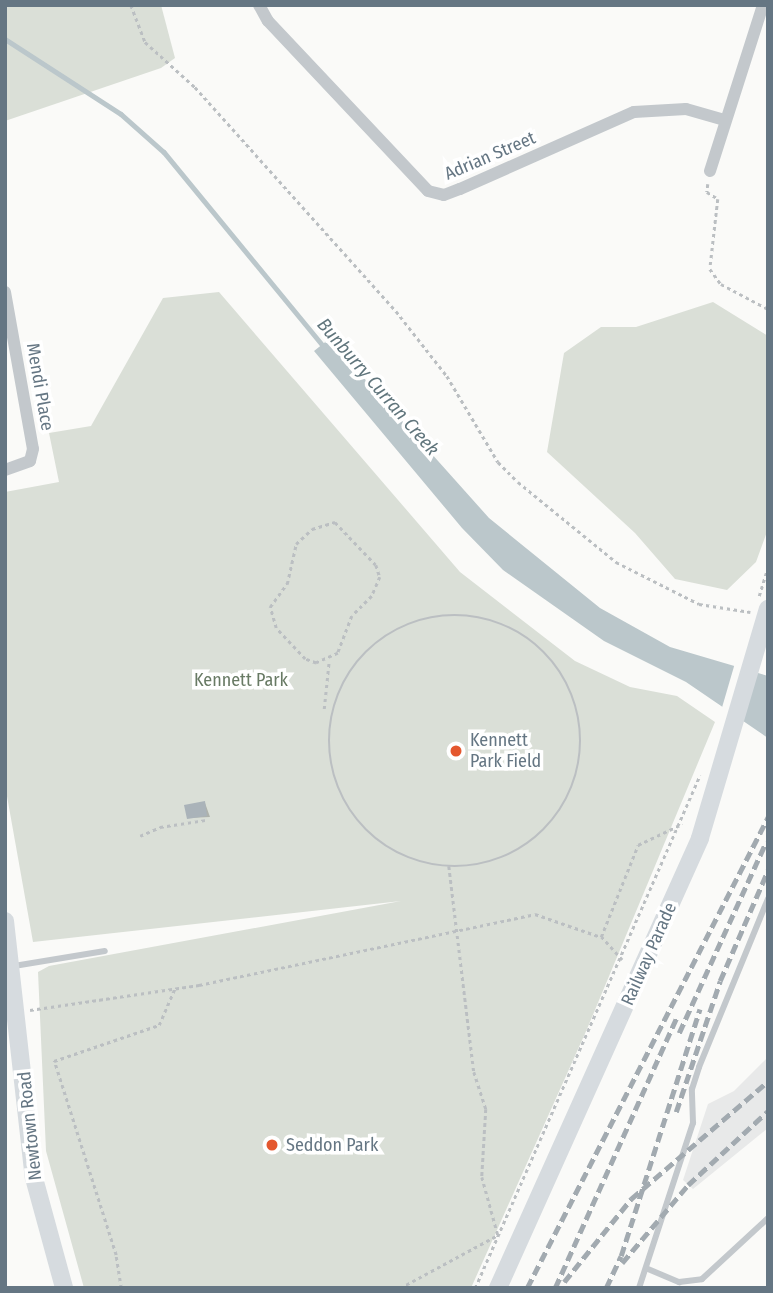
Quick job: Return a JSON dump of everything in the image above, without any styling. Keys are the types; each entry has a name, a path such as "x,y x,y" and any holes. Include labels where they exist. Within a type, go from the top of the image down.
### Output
{"street":[{"name":"Adrian Street","path":"260,5 268,21 428,191 444,195 634,112 660,107 686,109 724,120"},
{"path":"710,171 724,120 763,5"},
{"name":"Mendi Place","path":"5,292 33,449 30,461 5,470"},
{"name":"Railway Parade","path":"498,1288 691,860 754,649 760,611"},
{"name":"Newtown Road","path":"5,921 9,966 18,1012 34,1178 64,1288"}],"lane":[{"path":"639,1288 648,1269 693,1123 692,1089 699,1066 768,899"},
{"path":"9,966 105,951"},
{"path":"648,1269 679,1282 702,1279 768,1218"}],"path":[{"path":"131,5 145,42 275,174 410,328 447,376 498,462 518,482 616,562 699,604 760,611 768,568"},
{"path":"710,171 707,192 718,199 710,269 721,284 768,309"},
{"path":"324,709 329,660 338,653 352,616 372,596 380,576 376,565 335,522 312,529 296,544 288,584 270,607 276,628 305,659 316,663 329,660"},
{"path":"466,615 518,633 560,671 581,729 581,756 572,788 558,816 531,842 506,857 449,866 416,861 363,827 335,777 328,748 330,715 354,662 379,639 401,626 435,616 466,615"},
{"path":"475,1288 622,961 704,767"},
{"path":"140,836 160,827 206,820"},
{"path":"601,937 638,845 682,824"},
{"path":"449,866 458,930 458,966 474,1072 486,1109 482,1177 498,1236"},
{"path":"18,1012 175,988 535,914 601,937 622,961"},
{"path":"121,1288 116,1255 54,1061 159,1025 175,988"},
{"path":"400,1288 498,1236"}],"shaded area":[{"path":"329,339 489,518 600,608 670,647 768,676 768,738 686,682 604,641 503,570 462,528 314,351"},
{"path":"768,1057 768,1128 693,1189 683,1180 708,1104 734,1091"}],"green space":[{"path":"5,5 161,5 175,58 161,68 5,121"},
{"name":"Kennett Park","path":"219,292 460,572 575,661 630,687 677,696 715,722 587,1029 471,1288 84,1288 46,1151 38,972 49,966 401,901 33,942 5,785 5,492 59,482 49,433 91,426 163,298"},
{"path":"713,302 768,336 768,529 756,562 727,590 675,579 635,533 547,452 564,353 601,327 636,327"}],"pier":[{"path":"735,663 757,669 741,725 721,711"}],"building":[{"path":"205,801 207,816 187,819 184,805"}],"waterway":[{"name":"Bunburry Curran Creek","path":"5,39 121,114 164,152 324,347"}],"railway":[{"path":"527,1288 768,817"},
{"path":"679,1033 766,842"},
{"path":"676,1112 720,981 768,870"},
{"path":"606,1288 621,1256 700,1009"},
{"path":"555,1288 677,1017"},
{"path":"564,1282 631,1199 768,1081"},
{"path":"622,1263 688,1185 768,1111"}],"place":[{"name":"Kennett Park Field","path":"456,751"},
{"name":"Seddon Park","path":"272,1145"}]}
